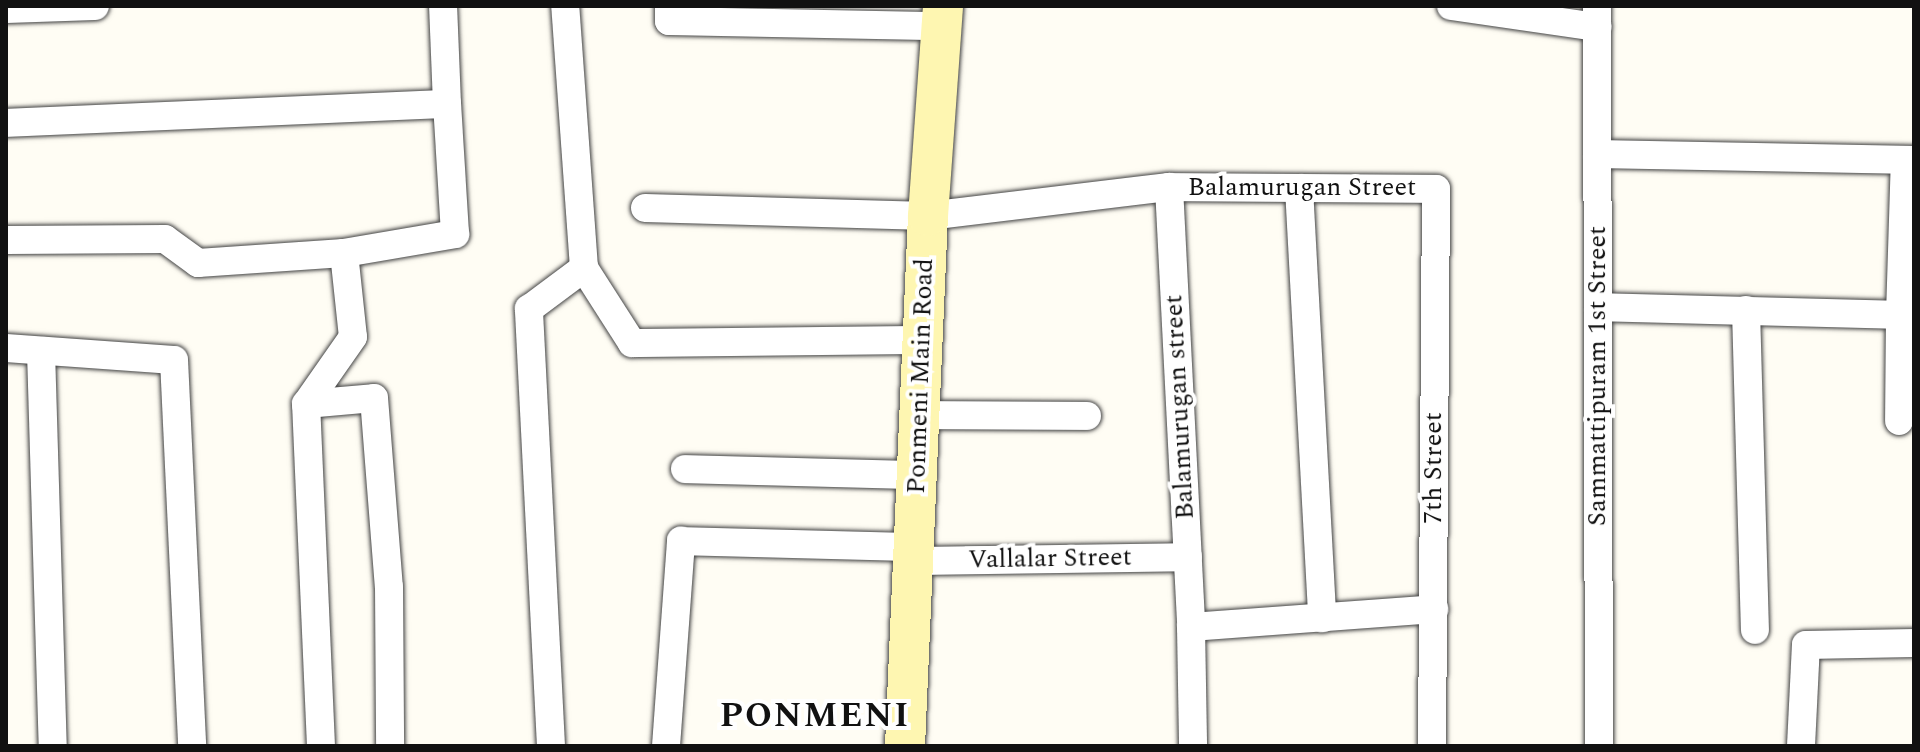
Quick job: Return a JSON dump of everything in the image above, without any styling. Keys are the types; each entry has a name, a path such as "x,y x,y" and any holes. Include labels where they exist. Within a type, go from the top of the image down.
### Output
{"street":[{"path":"6,9 95,6"},
{"path":"6,240 165,239 198,263 344,253 455,234 443,6"},
{"path":"565,6 584,268 632,343 922,340"},
{"path":"1464,7 1597,16"},
{"path":"669,14 942,16"},
{"name":"Ponmeni Main Road","path":"905,746 928,216 942,16"},
{"name":"Sammattipuram 1st Street","path":"1597,16 1599,746"},
{"path":"6,123 447,104"},
{"path":"1597,154 1910,160 1900,315 1899,421"},
{"name":"Balamurugan street","path":"645,208 928,216 1169,187 1188,557 1193,746"},
{"name":"Balamurugan Street","path":"1169,187 1436,189"},
{"path":"1299,188 1322,618"},
{"name":"7th Street","path":"1432,746 1436,189"},
{"path":"321,746 306,404 353,337 344,253"},
{"path":"551,746 529,309 584,268"},
{"path":"1598,307 1900,315"},
{"path":"1746,310 1755,630"},
{"path":"6,348 174,360 192,746"},
{"path":"41,351 53,746"},
{"path":"306,404 374,398 389,587 390,746"},
{"path":"919,415 1087,416"},
{"path":"685,469 916,475"},
{"name":"Vallalar Street","path":"666,746 681,541 913,554 1188,557"},
{"path":"1191,627 1434,609"},
{"path":"1801,746 1806,645 1914,643"}],"district":[{"name":"PONMENI","path":"815,717"}]}
